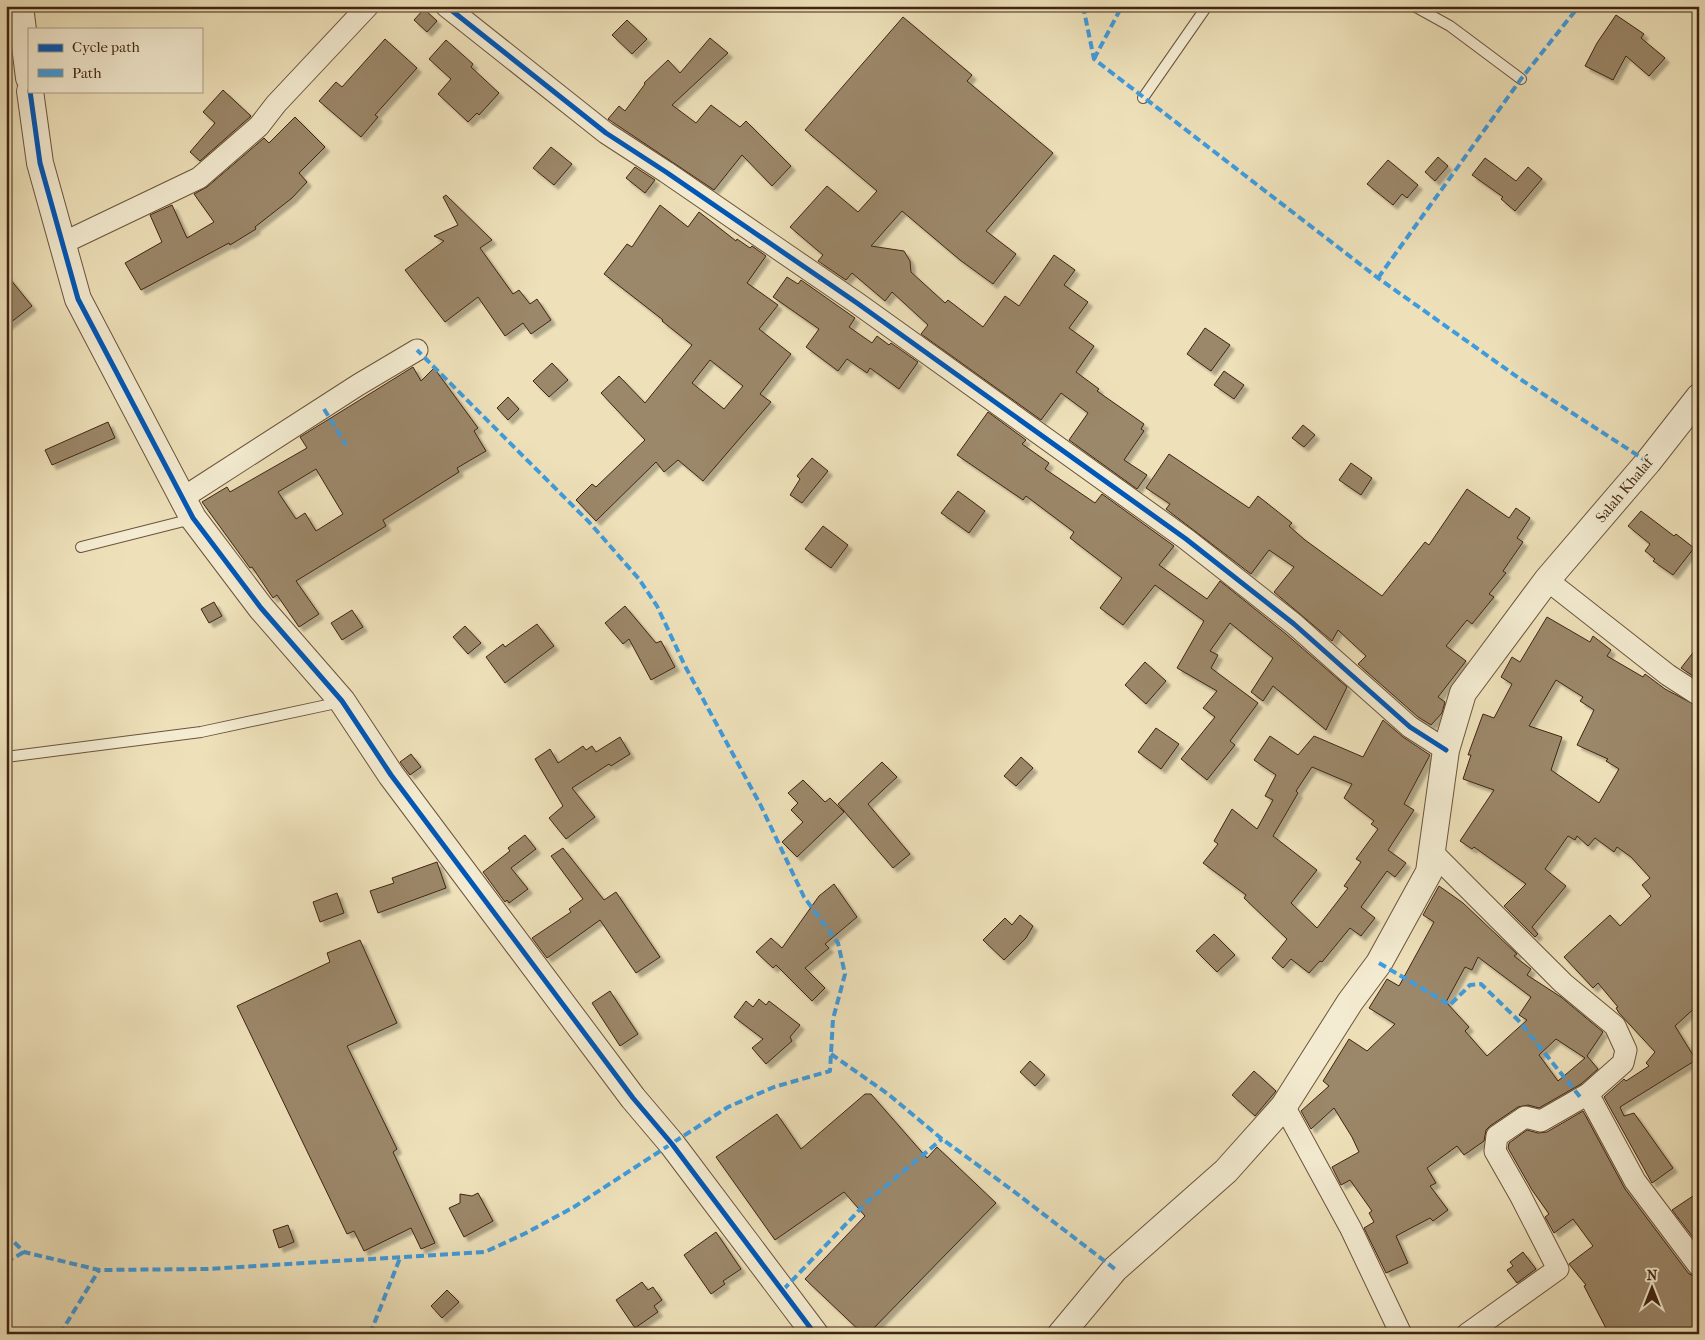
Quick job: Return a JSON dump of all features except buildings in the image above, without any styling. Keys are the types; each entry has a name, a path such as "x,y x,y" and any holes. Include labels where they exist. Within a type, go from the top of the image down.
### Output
{"street":[{"path":"20,6 28,70"},
{"path":"62,243 199,178 259,126 276,104 368,6"},
{"path":"446,6 606,133 857,303 1186,539 1294,624 1410,727 1446,750"},
{"path":"30,92 40,163 78,299 187,508 261,608 342,701 391,775 633,1098 672,1144 815,1334"},
{"path":"187,508 417,350"},
{"name":"Salah Khalaf","path":"1061,1334 1115,1270 1226,1171 1284,1106 1350,1002 1379,963 1428,872 1446,750 1463,693 1547,580 1648,462 1699,397"},
{"path":"1547,580 1668,675 1699,695"},
{"path":"1432,852 1564,983 1615,1026 1626,1050 1623,1063 1588,1094 1541,1121 1525,1117 1497,1136 1495,1151 1558,1269 1466,1334"},
{"path":"1588,1094 1636,1181 1699,1266"},
{"path":"1284,1106 1351,1229 1401,1334"}],"lane":[{"path":"1143,98 1207,6"},
{"path":"1414,6 1450,26 1521,79"},
{"path":"81,547 187,508"},
{"path":"6,758 201,732 342,701"}],"marked path":[{"path":"1083,6 1094,59 1378,278 1523,381 1648,462"},
{"path":"1094,59 1122,6"},
{"path":"1378,278 1521,79 1579,6"},
{"path":"6,1234 24,1252 99,1270 207,1269 485,1252 526,1233 574,1207 728,1107 774,1087 830,1071 833,1019 845,974 838,943 804,897 760,804 685,666 657,606 639,579 589,522 417,350"},
{"path":"324,409 346,445"},
{"path":"1379,963 1450,1005 1470,985 1481,984 1518,1020 1581,1098"},
{"path":"831,1054 888,1094 942,1139 1115,1269"},
{"path":"783,1290 868,1201 942,1139"},
{"path":"6,1262 24,1252"},
{"path":"370,1334 400,1258"},
{"path":"60,1334 99,1270"}],"cycle path":[{"path":"446,6 606,133 857,303 1186,539 1294,624 1410,727 1446,750"},
{"path":"30,92 40,163 78,299 193,518 261,608 342,701 391,775 633,1098 672,1144 815,1334"}]}
